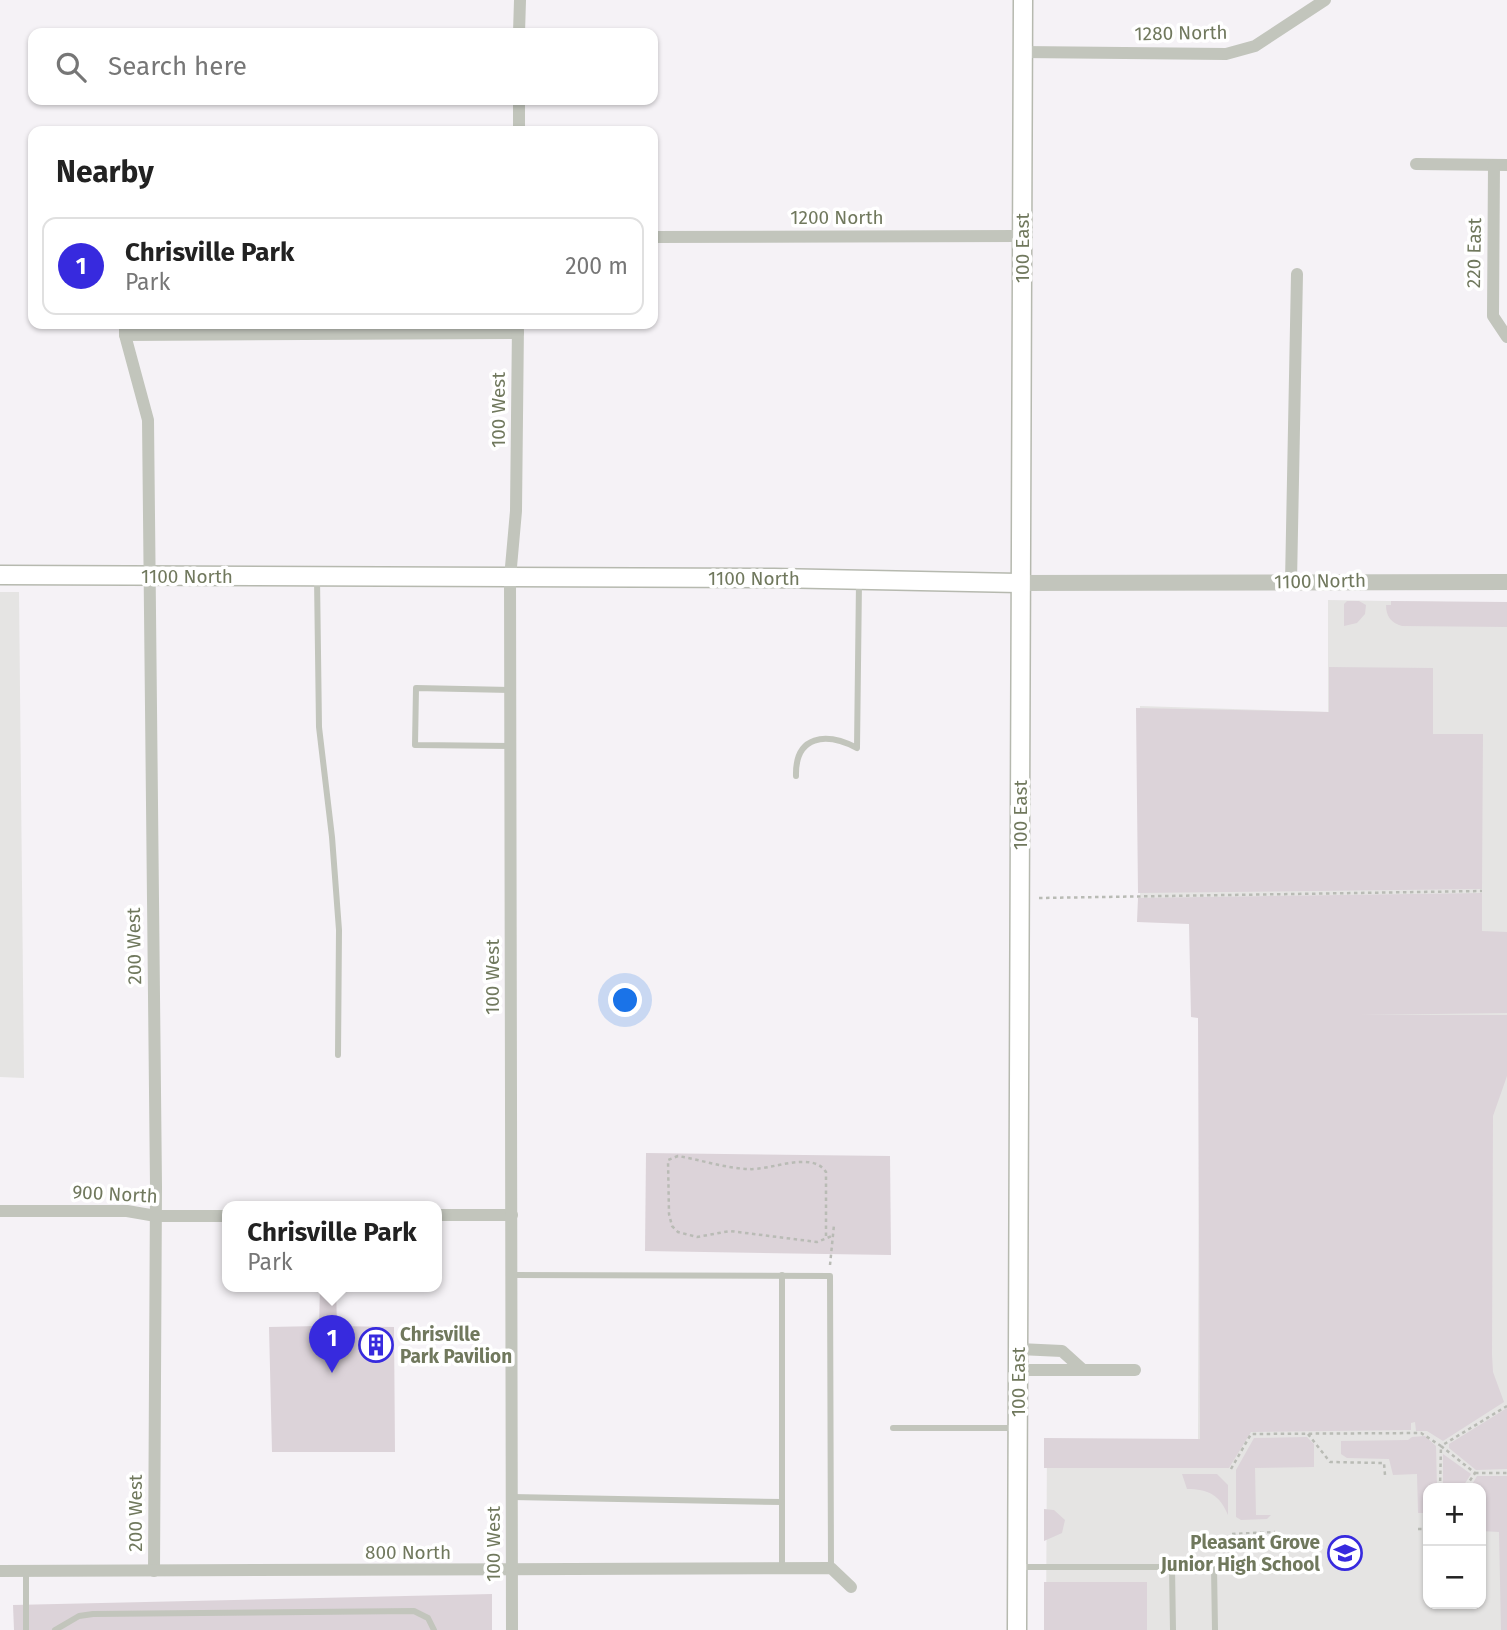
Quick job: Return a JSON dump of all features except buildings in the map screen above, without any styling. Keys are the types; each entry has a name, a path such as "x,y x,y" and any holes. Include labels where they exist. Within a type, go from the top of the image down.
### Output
{"main road":[{"name":"100 East","path":"1017,1630 1023,0"},
{"name":"1100 North","path":"0,575 1019,583"}],"street":[{"path":"519,28 520,0"},
{"name":"1280 North","path":"1023,52 1226,54 1255,46 1325,0"},
{"path":"519,105 519,126"},
{"path":"1416,164 1501,165"},
{"name":"220 East","path":"1501,165 1493,316 1507,337"},
{"name":"1200 North","path":"658,237 1022,236"},
{"path":"1290,582 1297,274"},
{"path":"125,330 518,329"},
{"name":"100 West","path":"512,1630 510,578 516,511 518,329"},
{"name":"200 West","path":"125,330 148,420 156,1216 154,1571"},
{"name":"1100 North","path":"1019,583 1507,582"},
{"name":"900 North","path":"0,1210 127,1211 156,1216 222,1216"},
{"path":"442,1215 512,1214"},
{"path":"1019,1349 1062,1351 1083,1370"},
{"path":"1019,1370 1135,1370"},
{"path":"831,1568 850,1587"},
{"name":"800 North","path":"0,1571 831,1568"}],"lane":[{"path":"317,577 319,727 332,837 339,930 338,1055"},
{"path":"796,776 796,757 805,745 817,740 839,739 857,748 859,580"},
{"path":"510,690 416,688 415,745 510,746"},
{"path":"512,1275 830,1276 831,1568"},
{"path":"782,1276 782,1568"},
{"path":"893,1428 1018,1428"},
{"path":"512,1497 782,1502"},
{"path":"1018,1567 1214,1567 1215,1630"},
{"path":"1172,1567 1173,1630"},
{"path":"26,1571 26,1630"},
{"path":"55,1630 79,1616 93,1614 414,1611 428,1618 434,1630"}],"path":[{"path":"1040,898 1482,891"},
{"path":"826,1236 826,1172 821,1165 807,1162 748,1169 678,1156 668,1160 669,1214 672,1226 678,1233 697,1237 730,1231 817,1242 826,1236 832,1236"},
{"path":"830,1276 834,1225"},
{"path":"1441,1446 1507,1406"},
{"path":"1231,1469 1251,1434 1421,1433 1475,1473 1507,1473"},
{"path":"1308,1434 1330,1462 1384,1463 1385,1475"},
{"path":"1440,1483 1441,1446"},
{"path":"1468,1483 1475,1473"},
{"path":"1418,1530 1423,1530"},
{"path":"1232,1534 1275,1532"}],"shaded area":[{"path":"0,592 19,592 24,1078 0,1077"},
{"path":"1328,600 1507,603 1507,1630 1046,1630 1047,1440 1198,1440 1199,1020 1233,910 1140,909 1140,706 1328,712"},
{"path":"1347,601 1359,601 1366,605 1365,614 1357,623 1344,626 1344,604"},
{"path":"1391,601 1507,602 1507,627 1402,626 1388,616 1386,605 1391,605"},
{"path":"1329,667 1433,668 1433,734 1483,734 1482,889 1138,893 1136,708 1329,712"},
{"path":"1482,893 1482,931 1507,932 1507,1013 1360,1015 1507,1015 1507,1076 1493,1116 1492,1355 1493,1372 1504,1402 1443,1441 1427,1431 1416,1431 1415,1422 1411,1423 1411,1430 1251,1432 1229,1468 1044,1468 1044,1438 1200,1439 1198,1018 1191,1017 1189,924 1137,922 1138,898"},
{"path":"646,1153 890,1156 891,1255 645,1251"},
{"path":"320,1292 336,1292 337,1326 394,1327 395,1452 272,1452 269,1327 319,1326"},
{"path":"1507,1408 1507,1469 1476,1470 1449,1448 1449,1444"},
{"path":"1425,1436 1436,1446 1437,1483 1423,1483 1423,1513 1418,1513 1417,1474 1393,1475 1389,1459 1347,1458 1341,1454 1341,1441 1408,1440"},
{"path":"1307,1437 1314,1444 1314,1467 1255,1468 1256,1515 1271,1515 1267,1519 1241,1520 1236,1517 1236,1470 1254,1438"},
{"path":"1443,1454 1471,1474 1465,1483 1443,1483"},
{"path":"1182,1474 1217,1474 1228,1485 1228,1515 1212,1494 1187,1489"},
{"path":"1477,1476 1507,1476 1507,1630 1501,1630 1499,1532 1486,1531 1486,1483 1473,1483"},
{"path":"1044,1509 1054,1510 1065,1520 1062,1533 1044,1541"},
{"path":"1044,1582 1147,1582 1147,1630 1044,1630"},
{"path":"492,1594 492,1630 14,1630 13,1605"}],"place":[{"name":"Chrisville Park Pavilion","path":"376,1345"},
{"name":"Chrisville Park","path":"332,1373"},
{"name":"Pleasant Grove Junior High School","path":"1345,1553"}]}
